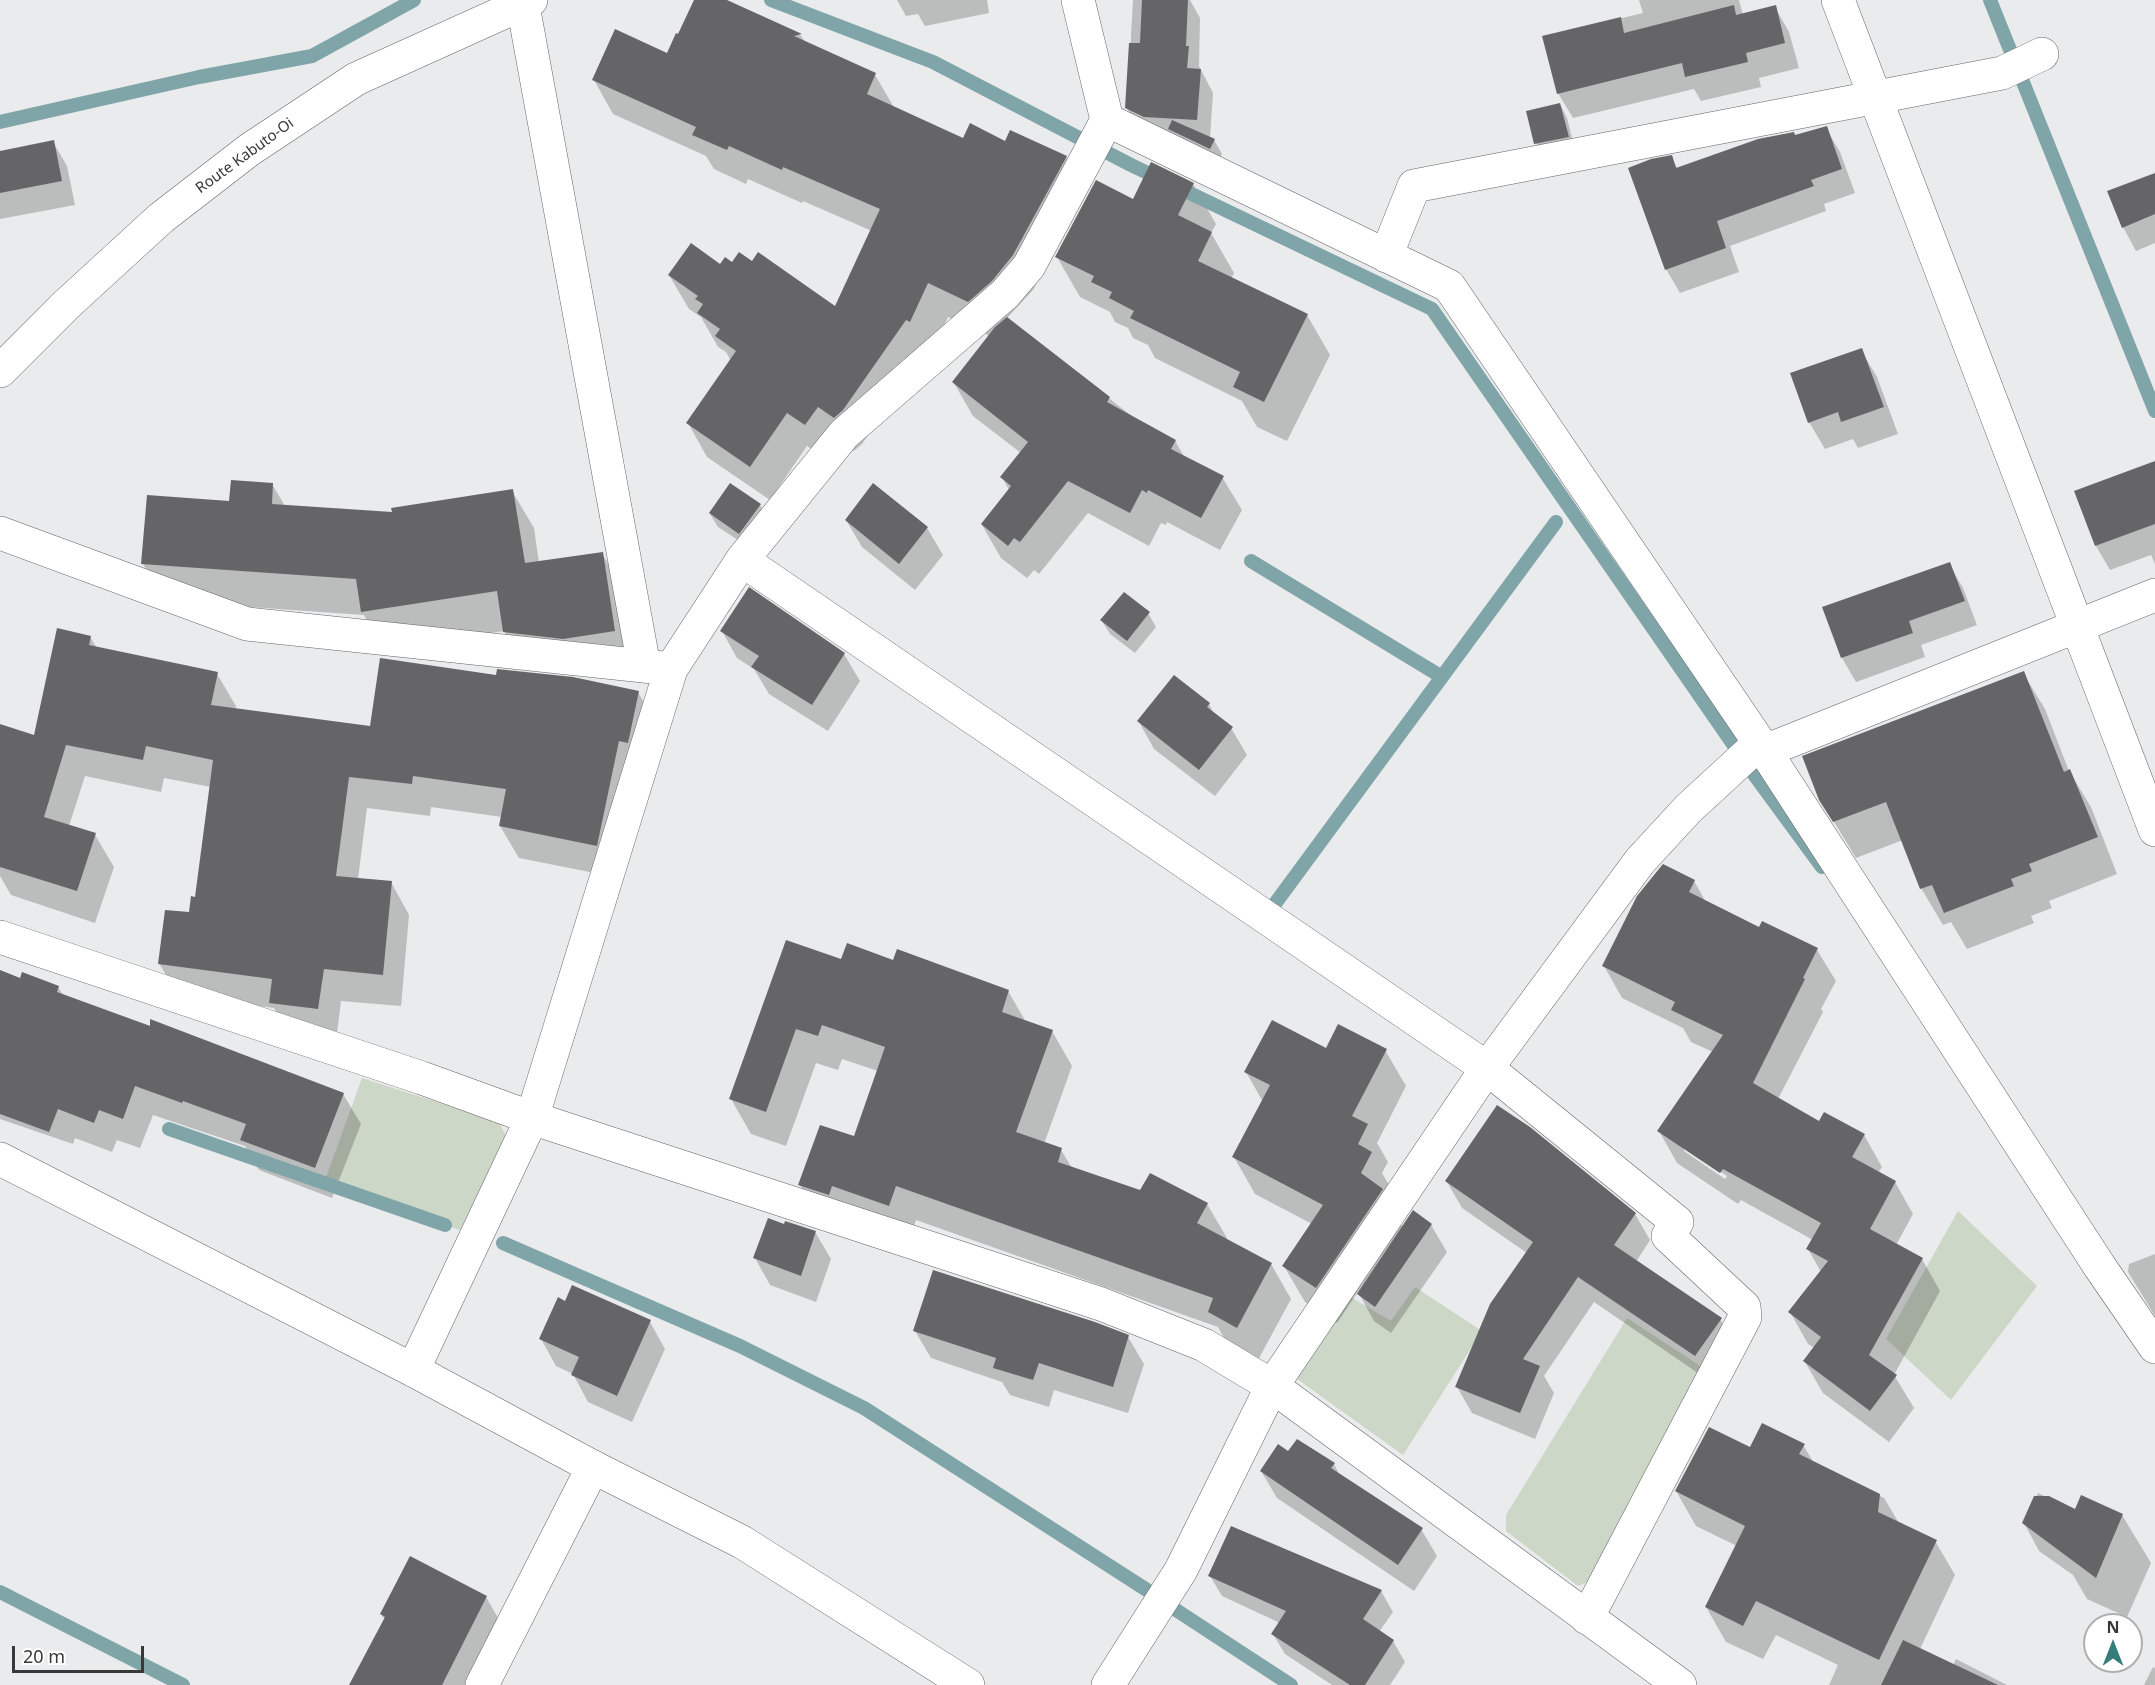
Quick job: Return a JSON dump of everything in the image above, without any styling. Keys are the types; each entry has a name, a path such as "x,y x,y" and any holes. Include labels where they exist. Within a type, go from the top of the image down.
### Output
{"street":[{"path":"413,1370 532,1118 658,668 844,434 1005,294 1029,266 1098,137 1078,0"},
{"path":"1838,0 2155,830"},
{"path":"525,1 658,668"},
{"name":"Route Kabuto-Oi","path":"0,371 66,305 161,218 249,150 356,79 525,1"},
{"path":"1386,256 1414,186 2002,73 2042,54"},
{"path":"1098,137 1386,256 1449,286 1750,756 2155,1347"},
{"path":"0,533 247,624 658,668"},
{"path":"742,560 1487,1068 1677,1222 1668,1236 1744,1306 1745,1317 1587,1618"},
{"path":"1108,1685 1181,1570 1272,1386 1487,1068 1640,861 1688,809 1750,756 2155,595"},
{"path":"0,937 422,1078 532,1118 1101,1304 1204,1345 1272,1386 1680,1685"},
{"path":"0,1159 413,1370 593,1467 742,1542 968,1685"},
{"path":"482,1685 593,1467"}],"green space":[{"path":"362,1078 499,1122 507,1138 460,1230 324,1183"},
{"path":"1958,1211 2037,1286 1951,1400 1886,1339"},
{"path":"1415,1287 1482,1331 1403,1455 1293,1376 1344,1293 1391,1321"},
{"path":"1627,1318 1705,1369 1598,1578 1578,1586 1506,1531 1506,1515"}],"building":[{"path":"694,0 727,0 802,34 794,36 876,73 867,94 963,138 970,123 1005,141 1010,130 1067,156 1013,255 992,281 968,302 928,283 910,322 906,320 843,410 834,418 818,407 805,425 787,413 750,467 686,423 736,351 715,336 720,329 697,313 703,304 695,299 698,296 668,275 691,243 720,264 725,257 732,262 739,252 752,261 758,252 835,306 880,209 783,167 782,170 729,146 727,150 692,135 696,127 592,80 615,29 667,53"},
{"path":"1142,0 1188,0 1187,68 1201,69 1197,120 1144,117 1125,108 1129,43 1140,43"},
{"path":"1734,5 1736,15 1776,5 1785,43 1746,53 1748,62 1685,77 1682,63 1557,94 1542,36 1621,17 1624,33"},
{"path":"1560,103 1569,137 1534,144 1526,111"},
{"path":"1172,120 1215,139 1210,149 1168,129"},
{"path":"1827,126 1842,169 1811,180 1814,186 1717,221 1726,248 1665,270 1628,168 1651,159 1672,155 1676,168 1758,139 1794,132 1795,135"},
{"path":"54,140 62,181 0,193 0,151"},
{"path":"1151,162 1194,183 1178,215 1212,232 1198,261 1308,314 1264,402 1233,387 1240,372 1130,318 1134,311 1109,298 1112,292 1091,282 1094,276 1055,257 1096,180 1133,199"},
{"path":"2155,173 2155,214 2122,228 2107,191"},
{"path":"1007,317 1110,397 1107,402 1176,440 1171,449 1224,476 1201,518 1148,490 1147,493 1142,490 1130,513 1068,481 1020,542 1014,538 1008,546 981,524 1011,486 1000,477 1028,442 952,382 995,327"},
{"path":"1862,348 1884,407 1841,422 1838,412 1808,423 1790,373"},
{"path":"2155,461 2155,524 2095,546 2074,491"},
{"path":"231,480 273,483 272,504 392,512 391,508 513,489 525,563 603,552 615,631 563,639 503,632 497,591 361,612 356,579 141,564 147,495 229,501"},
{"path":"730,483 761,504 739,534 709,513"},
{"path":"873,483 928,527 899,564 845,520"},
{"path":"1950,562 1965,601 1909,621 1913,633 1841,658 1822,607"},
{"path":"749,587 845,653 812,705 751,667 759,656 720,631"},
{"path":"1124,592 1150,612 1127,641 1100,620"},
{"path":"57,628 91,636 89,645 218,672 211,705 370,726 380,658 496,675 497,669 573,677 639,691 628,743 619,741 597,846 499,826 506,789 413,776 412,784 349,777 336,876 392,881 383,975 324,969 318,1009 269,1003 272,979 158,964 165,910 189,912 191,896 195,897 213,760 146,746 143,760 66,745 44,817 96,833 77,891 0,867 0,724 34,735"},
{"path":"2024,671 2064,772 2070,769 2098,837 2029,864 2032,871 2011,879 2014,886 1944,913 1932,885 1920,889 1886,802 1833,822 1819,800 1802,756"},
{"path":"1174,675 1210,703 1207,707 1233,727 1199,770 1137,721"},
{"path":"1663,864 1695,880 1689,892 1759,927 1762,921 1818,948 1753,1083 1819,1121 1824,1112 1865,1134 1852,1157 1896,1181 1870,1229 1923,1258 1869,1355 1897,1375 1870,1411 1803,1361 1821,1337 1788,1312 1828,1261 1806,1249 1821,1223 1723,1169 1720,1173 1657,1131 1723,1035 1671,1010 1675,1002 1602,966 1637,896"},
{"path":"786,940 841,959 847,943 893,960 897,949 1009,990 1002,1012 1053,1030 1016,1132 1062,1148 1058,1162 1140,1190 1150,1173 1208,1203 1197,1223 1272,1263 1237,1328 1208,1312 1213,1298 896,1186 889,1206 832,1186 829,1195 798,1185 820,1125 854,1136 885,1047 822,1025 818,1036 796,1029 766,1112 729,1099"},
{"path":"0,970 20,978 22,972 59,986 57,992 150,1026 150,1019 344,1093 315,1168 240,1140 246,1124 135,1086 123,1119 99,1110 94,1123 58,1109 49,1132 0,1114"},
{"path":"1272,1020 1326,1048 1338,1024 1387,1049 1352,1116 1368,1124 1358,1144 1372,1152 1361,1173 1383,1189 1316,1288 1282,1266 1323,1205 1232,1157 1270,1085 1244,1072"},
{"path":"1497,1105 1530,1127 1636,1213 1614,1245 1722,1318 1695,1356 1578,1277 1523,1359 1540,1366 1520,1413 1455,1387 1490,1304 1533,1242 1445,1181"},
{"path":"1413,1210 1432,1224 1375,1307 1357,1294"},
{"path":"768,1218 816,1231 801,1276 753,1258"},
{"path":"933,1270 1129,1335 1113,1387 1039,1363 1033,1380 993,1368 996,1358 913,1331"},
{"path":"572,1285 651,1320 617,1396 571,1375 579,1357 539,1339 558,1297 565,1301"},
{"path":"1762,1423 1805,1444 1799,1454 1880,1494 1878,1512 1937,1540 1879,1660 1756,1601 1743,1626 1705,1607 1745,1526 1675,1491 1709,1427 1750,1447"},
{"path":"1297,1439 1335,1463 1331,1468 1423,1528 1398,1565 1260,1471 1278,1444 1288,1451"},
{"path":"2081,1495 2123,1514 2096,1578 2022,1523 2034,1496 2049,1496 2075,1509"},
{"path":"1231,1526 1382,1590 1363,1619 1394,1640 1365,1685 1350,1685 1271,1634 1286,1611 1208,1576"},
{"path":"410,1556 487,1596 442,1685 349,1685 385,1617 380,1614"},
{"path":"1903,1640 1998,1685 1881,1685"}],"waterway":[{"path":"0,122 199,77 312,56 414,0"},
{"path":"771,0 933,62 1131,165 1432,309 1753,773 1822,867"},
{"path":"1990,0 2155,411"},
{"path":"1274,905 1556,522"},
{"path":"1251,561 1442,677"},
{"path":"169,1129 445,1225"},
{"path":"503,1243 740,1346 864,1408 1150,1592"},
{"path":"0,1592 183,1685"},
{"path":"1173,1608 1291,1685"}]}
